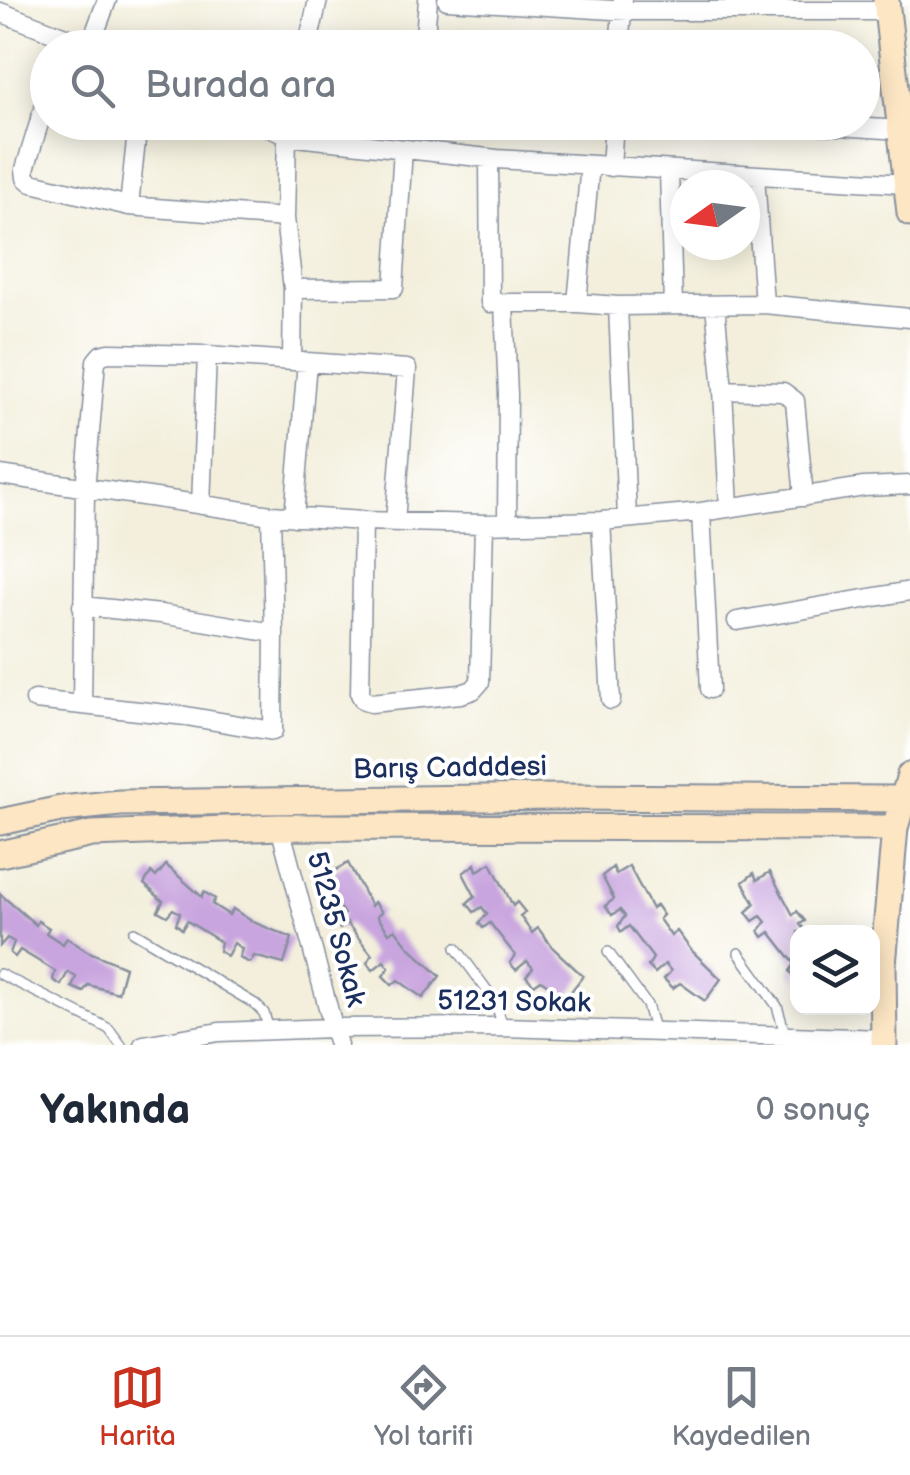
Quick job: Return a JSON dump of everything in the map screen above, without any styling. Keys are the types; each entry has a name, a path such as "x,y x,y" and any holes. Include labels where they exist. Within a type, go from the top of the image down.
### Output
{"main road":[{"path":"893,18 910,213"},
{"name":"Barış Cadddesi","path":"0,822 61,809 120,803 556,797 904,805"},
{"path":"885,1042 883,965 904,805"},
{"name":"Barış Cadddesi","path":"0,854 92,834 904,805"}],"street":[{"path":"98,30 108,0"},
{"path":"310,30 318,0"},
{"path":"426,30 428,0"},
{"path":"447,0 727,5 893,18"},
{"path":"621,30 622,5"},
{"path":"0,12 38,30"},
{"path":"880,129 900,130"},
{"path":"34,140 25,169 28,181 129,206 285,218"},
{"path":"129,206 136,140"},
{"path":"289,140 285,218 300,361 294,517"},
{"path":"351,140 490,158 669,171 673,305"},
{"path":"611,167 613,140"},
{"path":"293,290 394,288 402,149"},
{"path":"490,158 490,303 764,304 910,318"},
{"path":"577,303 590,165"},
{"path":"760,176 907,168"},
{"path":"760,247 764,304"},
{"path":"504,304 507,523"},
{"path":"715,304 729,508"},
{"path":"618,306 627,518"},
{"path":"82,705 85,490 98,358 108,353 206,355 407,368 395,522"},
{"path":"201,505 206,355"},
{"path":"723,390 784,392 795,401 804,496"},
{"path":"0,475 271,516 484,524 602,521 701,512 864,487 910,484"},
{"path":"701,512 710,689"},
{"path":"36,700 273,730 271,516"},
{"path":"363,521 360,694 371,703 461,694 480,682 484,524"},
{"path":"602,521 610,700"},
{"path":"737,620 910,591"},
{"path":"82,606 161,614 274,633"},
{"name":"51235 Sokak","path":"280,827 336,1036"},
{"name":"51231 Sokak","path":"142,1045 219,1032 269,1030 336,1036 503,1027 885,1042"}],"lane":[{"path":"134,932 255,1004 264,1013 269,1030"},
{"path":"456,948 495,1001 503,1027"},
{"path":"608,952 647,1005 655,1032"},
{"path":"739,953 777,1006 786,1037"},
{"path":"0,974 100,1024 121,1045"}],"building":[{"path":"348,863 371,906 374,902 382,912 377,916 389,933 395,929 440,976 423,998 398,980 392,985 383,976 389,968 384,961 373,970 367,963 372,955 347,923 340,929 336,923 344,914 339,907 331,912 324,903 332,896 320,874 331,864 334,871"},
{"path":"491,863 513,906 517,902 525,912 520,916 532,933 538,928 583,976 566,998 541,980 534,985 526,976 533,968 527,961 516,970 510,963 515,955 490,923 483,928 479,923 487,914 482,907 474,912 467,903 475,896 463,873 475,864 477,871"},
{"path":"166,865 202,897 204,892 215,899 212,904 229,915 233,909 292,938 284,964 254,956 250,963 239,958 242,949 234,943 227,956 219,951 221,942 187,921 182,929 176,924 180,913 173,909 167,916 158,911 163,901 144,884 151,872 156,877"},
{"path":"629,866 652,909 656,905 663,915 659,919 671,936 677,931 721,979 705,1001 680,983 673,988 664,979 671,971 665,964 655,973 648,966 653,958 629,926 621,932 618,926 625,916 620,910 612,915 605,906 614,899 602,876 613,867 616,874"},
{"path":"770,872 793,915 797,911 805,921 790,925 790,958 770,932 763,937 759,931 766,922 761,916 753,921 746,912 755,904 743,882 754,873 757,880"},
{"path":"0,894 36,925 38,921 49,928 46,933 63,944 67,938 125,967 118,993 88,985 83,992 72,987 76,977 68,972 61,985 53,980 55,971 20,950 15,957 10,953 14,942 7,938 0,946"}]}
